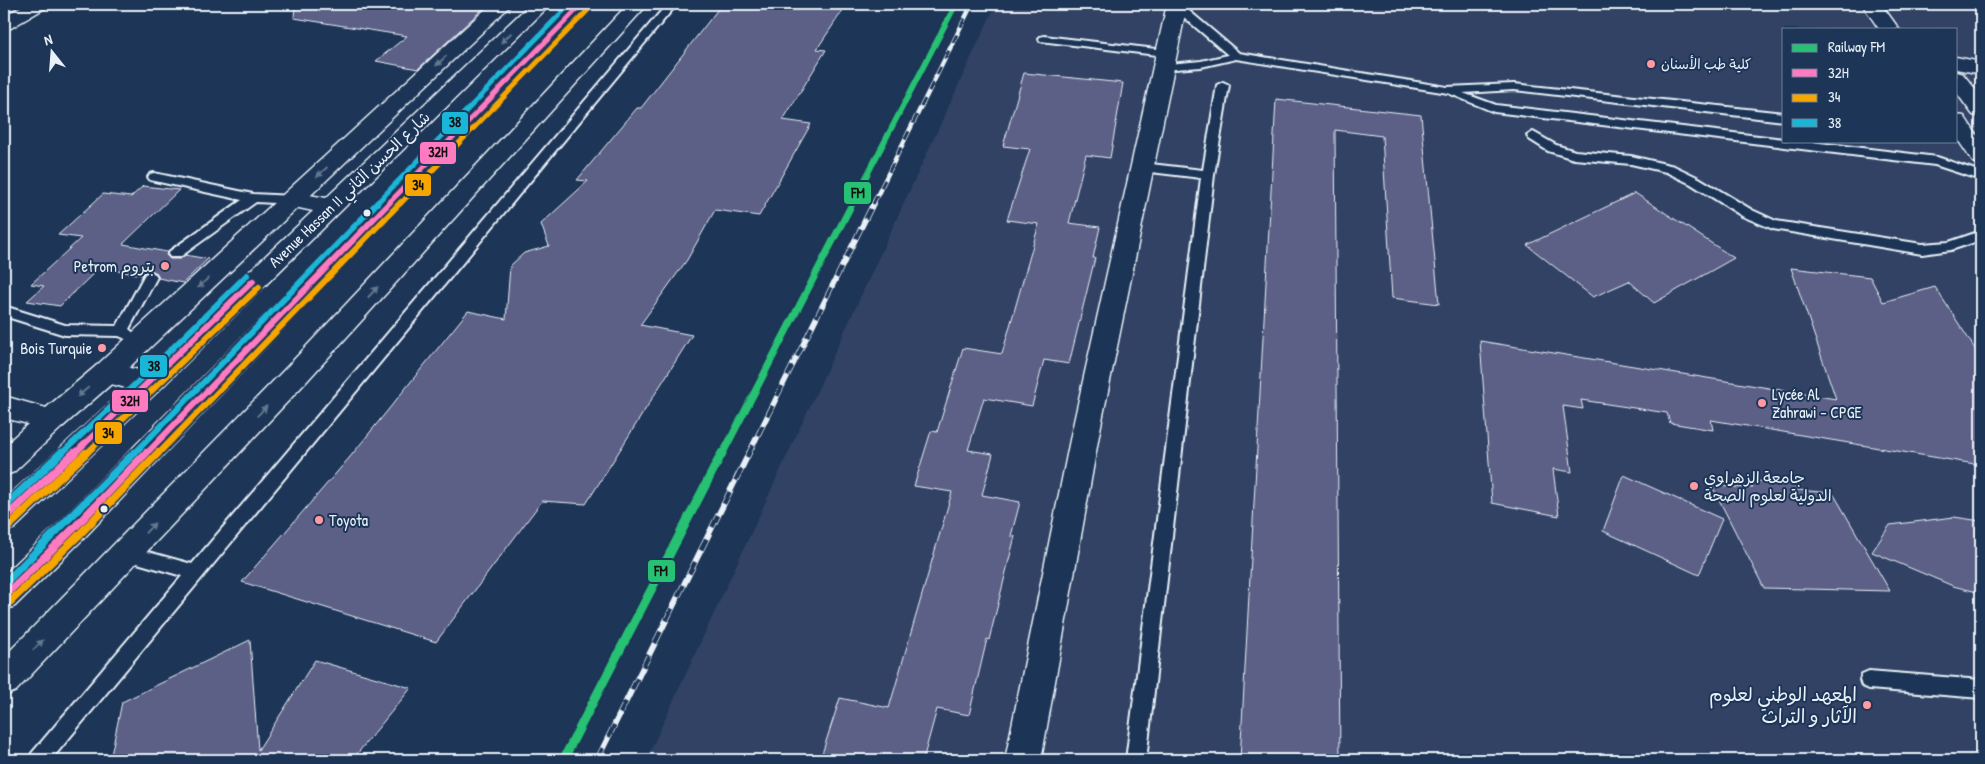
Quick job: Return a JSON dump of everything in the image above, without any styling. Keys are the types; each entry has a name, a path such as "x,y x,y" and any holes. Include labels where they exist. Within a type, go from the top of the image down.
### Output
{"street":[{"path":"4,24 38,4"},
{"path":"4,464 51,420 106,374 131,336 293,200 502,4"},
{"name":"Avenue Hassan II شارع الحسن الثاني","path":"4,519 149,383 541,4"},
{"path":"4,596 72,530 582,4"},
{"path":"4,680 297,374 638,4"},
{"path":"1872,4 1889,28"},
{"path":"1023,760 1085,436 1177,5"},
{"path":"1958,63 1981,68"},
{"path":"1968,87 1981,110"},
{"path":"1960,132 1981,157"},
{"path":"293,200 330,206"},
{"path":"106,374 149,383"},
{"path":"4,407 51,420"}],"lane":[{"path":"39,760 672,4"},
{"path":"1177,5 1236,56"},
{"path":"1044,39 1164,60 1201,64 1236,56 1447,90 1514,88 1782,117"},
{"path":"1136,760 1208,175 1223,85"},
{"path":"1447,90 1494,108 1936,161 1981,176"},
{"path":"1534,136 1552,148 1574,155 1631,160 1670,169 1695,181 1747,213 1773,225 1922,249 1951,246 1981,235"},
{"path":"1142,167 1208,175"},
{"path":"154,177 253,198 293,200"},
{"path":"175,254 253,198"},
{"path":"4,311 65,330 131,336 150,277"},
{"path":"126,553 196,573"},
{"path":"1869,680 1981,689"}],"shaded area":[{"path":"996,4 1981,4 1981,760 646,760"}],"building":[{"path":"295,4 488,4 418,69 376,61 407,36 294,18"},
{"path":"722,4 847,4 817,49 826,50 783,120 811,124 759,216 715,210 687,260 640,325 692,335 586,504 542,501 436,642 242,582 350,457 468,311 506,319 510,266 524,253 549,246 541,224 588,181 577,180 637,108 641,108"},
{"path":"1024,73 1123,83 1110,158 1086,155 1069,223 1100,227 1093,258 1095,258 1069,364 1044,360 1032,406 984,398 968,450 993,454 982,495 1020,502 1011,536 1015,536 969,715 937,709 923,760 820,760 840,698 889,708 952,492 914,486 931,431 937,432 963,348 1002,354 1039,224 1007,220 1030,149 1003,146"},
{"path":"1276,99 1421,115 1439,304 1392,298 1382,136 1335,130 1340,760 1240,760"},
{"path":"143,186 179,190 123,244 167,252 166,255 170,259 180,259 185,255 208,259 183,283 158,278 157,273 151,270 144,272 142,275 99,268 60,306 27,301 44,286 31,284 81,238 58,235 103,194 131,197"},
{"path":"1635,193 1734,258 1654,303 1629,281 1593,297 1527,245"},
{"path":"1791,268 1870,277 1883,302 1935,287 1981,358 1981,465 1711,420 1713,430 1670,423 1667,413 1581,400 1583,409 1563,406 1572,472 1553,469 1559,516 1492,503 1480,341 1836,399"},
{"path":"1624,475 1722,519 1699,575 1603,531"},
{"path":"1748,481 1794,482 1797,490 1833,493 1890,591 1764,588 1712,486 1753,488"},
{"path":"1954,517 1981,521 1981,593 1953,586 1872,552 1890,525"},
{"path":"250,640 258,750 315,660 411,688 352,760 110,760 122,702"}],"railway":[{"path":"873,204 972,4"},
{"path":"748,455 874,202"},
{"path":"597,760 749,453"}],"rail line":[{"name":"FM","path":"563,760 956,4"}],"transit line":[{"name":"38","path":"4,584 66,524 570,4"},
{"name":"32H","path":"4,596 72,530 582,4"},
{"name":"34","path":"10,602 78,536 588,10"},
{"name":"38","path":"4,507 143,377 247,275"},
{"name":"32H","path":"4,519 149,383 253,281"},
{"name":"34","path":"10,525 155,389 259,287"}],"place":[{"name":"كلية طب الأسنان","path":"1651,64"},
{"name":"Petrom بتروم","path":"165,266"},
{"name":"Bois Turquie","path":"102,348"},
{"name":"Lycée Al Zahrawi - CPGE","path":"1762,403"},
{"name":"جامعة الزهراوي الدولية لعلوم الصحة","path":"1694,486"},
{"name":"Toyota","path":"319,520"},
{"name":"المعهد الوطني لعلوم الآثار و التراث","path":"1867,705"}]}
